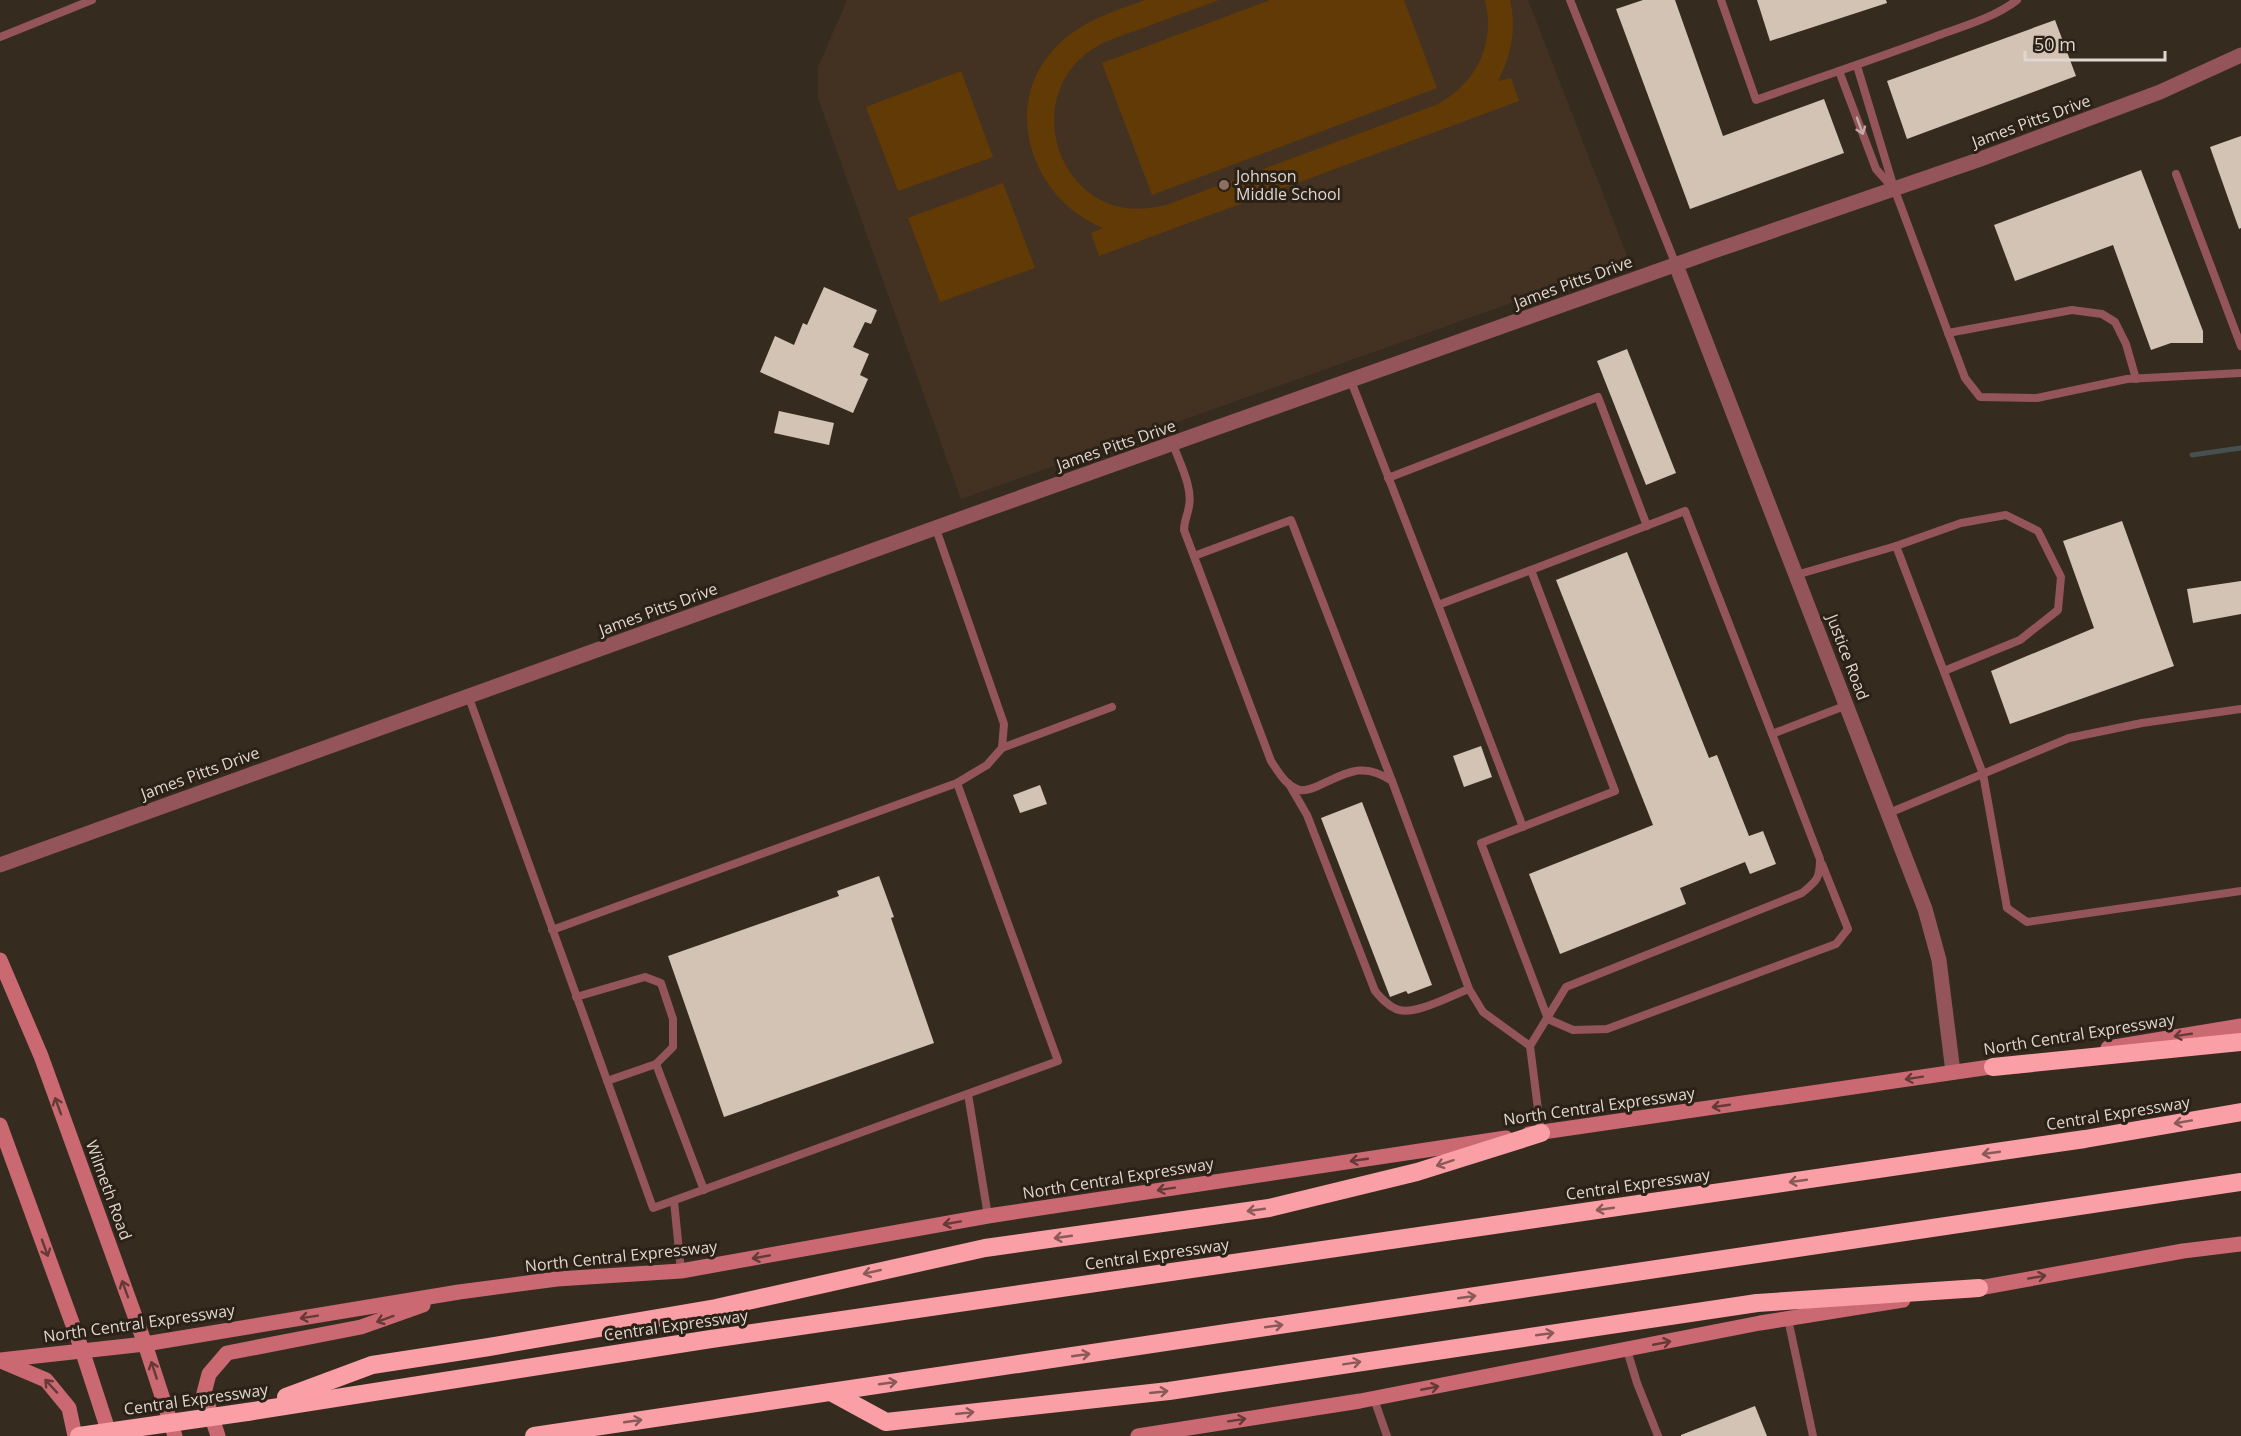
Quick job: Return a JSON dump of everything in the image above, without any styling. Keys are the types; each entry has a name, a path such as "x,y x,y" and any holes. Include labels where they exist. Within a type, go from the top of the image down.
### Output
{"highway":[{"path":"1993,1066 2241,1042"},
{"name":"Central Expressway","path":"77,1436 247,1412 676,1344 2073,1141 2241,1112"},
{"path":"247,1412 372,1365 716,1308 985,1248 1269,1208 1417,1172 1541,1133"},
{"path":"534,1436 2241,1182"},
{"path":"831,1392 886,1422 1169,1391 1757,1303 1979,1288"}],"main road":[{"name":"Wilmeth Road","path":"0,960 37,1045 146,1344 175,1436"},
{"name":"North Central Expressway","path":"0,1360 146,1344 459,1292 557,1280 681,1271 988,1216 1993,1066 2241,1026"},
{"path":"0,1125 82,1350 110,1436"},
{"path":"1138,1436 1164,1434 1374,1399 1788,1319 1979,1288 2183,1251 2241,1244"},
{"path":"218,1436 204,1393 209,1374 227,1353 361,1328 459,1292"},
{"path":"0,1360 46,1380 69,1408 77,1436"}],"street":[{"name":"James Pitts Drive","path":"0,865 468,695 2133,102 2185,82 2241,55"},
{"name":"Justice Road","path":"1676,265 1889,813 1933,934 1942,981 1953,1072"}],"lane":[{"path":"0,37 92,0"},
{"path":"1570,0 1676,265"},
{"path":"1720,0 1756,100 1857,66 1969,24 2007,8 2017,0"},
{"path":"1857,66 1894,188 1965,378 1980,397 2037,398 2136,379 2241,373"},
{"path":"1839,71 1876,169 1894,188"},
{"path":"2176,174 2241,346"},
{"path":"1948,333 2072,310 2102,314 2115,322 2126,344 2136,379"},
{"path":"1351,381 1523,827"},
{"path":"1388,478 1598,397 1647,526"},
{"path":"1173,444 1189,494 1184,530 1272,761 1286,783 1300,790 1308,790 1342,774 1362,770 1369,770 1392,781"},
{"path":"1438,605 1685,512 1848,929 1836,944 1607,1029 1573,1030 1548,1019 1480,843 1616,791 1531,570"},
{"path":"1796,574 1896,546 1961,523 2006,515 2038,531 2061,577 2058,610 2020,640 1944,671"},
{"path":"1194,556 1291,520 1469,988 1483,1012 1530,1046"},
{"path":"936,529 1004,724 1002,748"},
{"path":"1896,546 1983,774 2007,908 2027,922 2241,891"},
{"path":"468,695 653,1208 1058,1061 957,783"},
{"path":"1772,734 1847,705"},
{"path":"552,930 957,783 987,765 1002,748 1112,707"},
{"path":"1889,813 2069,738 2142,723 2241,709"},
{"path":"1289,784 1307,815 1375,991 1387,1004 1399,1011 1414,1011 1469,988"},
{"path":"1541,1133 1530,1046 1566,987 1802,893 1820,875 1820,859"},
{"path":"576,998 645,977 661,983 674,1019 673,1047 656,1064 607,1081"},
{"path":"656,1064 704,1190"},
{"path":"968,1094 988,1216"},
{"path":"674,1201 681,1271"},
{"path":"1788,1319 1813,1436"},
{"path":"1627,1350 1658,1436"},
{"path":"1374,1399 1388,1436"}],"shaded area":[{"name":"Johnson Middle School","path":"847,0 1528,0 1629,261 961,499 818,98 818,67"},
{"path":"1145,0 1219,0 1118,37 1092,49 1077,62 1063,82 1056,104 1054,126 1059,149 1068,170 1083,187 1102,201 1125,208 1166,205 1436,105 1462,86 1480,61 1488,32 1485,0 1510,0 1513,21 1512,42 1498,81 1511,78 1519,101 1099,256 1091,233 1103,228 1078,215 1058,196 1042,174 1032,149 1027,122 1029,96 1039,70 1056,47 1066,38 1098,18"},
{"path":"1270,0 1404,0 1437,88 1152,195 1102,63"},
{"path":"961,71 993,157 898,191 866,107"},
{"path":"1003,183 1035,268 940,302 908,218"}],"building":[{"path":"1643,0 1675,0 1723,136 1824,99 1844,153 1690,209 1616,9"},
{"path":"1757,0 1886,0 1887,3 1770,41"},
{"path":"2055,20 2076,76 1907,139 1887,81"},
{"path":"2241,136 2241,228 2239,229 2210,147"},
{"path":"2141,170 2203,331 2203,343 2171,343 2151,350 2113,245 2015,281 1994,225"},
{"path":"824,287 877,310 871,324 865,322 853,347 869,354 860,375 868,379 853,413 760,372 775,336 794,345 803,323 807,325"},
{"path":"1627,349 1676,473 1646,485 1597,361"},
{"path":"779,411 834,423 829,445 774,433"},
{"path":"2122,521 2174,666 2010,724 1991,671 2094,628 2063,541"},
{"path":"1627,552 1709,758 1717,755 1749,836 1763,831 1776,864 1750,874 1745,862 1680,888 1686,904 1560,954 1529,874 1653,825 1556,580"},
{"path":"2241,581 2241,614 2193,623 2187,589"},
{"path":"1481,746 1492,777 1464,787 1453,756"},
{"path":"1040,785 1047,804 1020,813 1013,795"},
{"path":"1362,802 1432,985 1408,994 1406,991 1390,997 1321,818"},
{"path":"879,876 934,1043 724,1117 668,956 839,896 837,891"},
{"path":"1755,1406 1767,1436 1681,1436 1681,1435"}],"waterway":[{"path":"2192,455 2241,448"}],"place":[{"name":"Johnson Middle School","path":"1224,185"}]}
